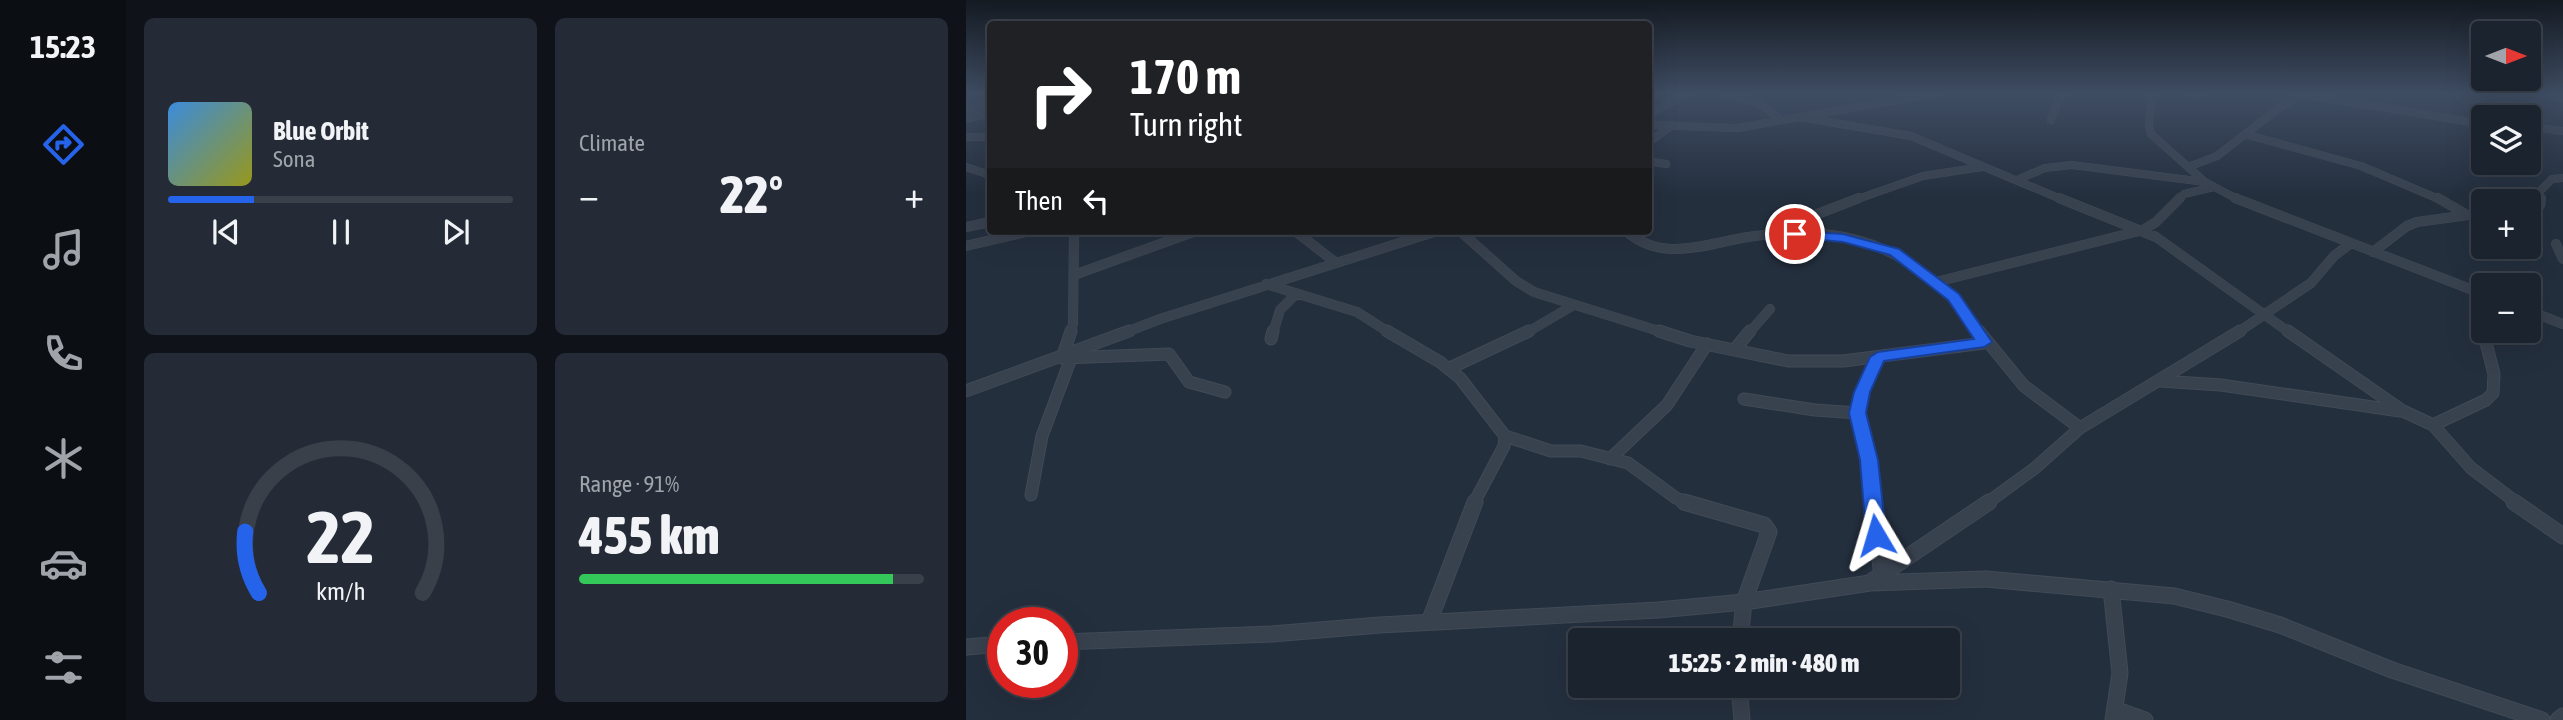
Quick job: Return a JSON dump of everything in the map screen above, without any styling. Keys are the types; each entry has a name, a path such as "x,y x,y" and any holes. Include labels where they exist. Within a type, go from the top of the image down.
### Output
{"street":[{"path":"1652,140 1669,128"},
{"path":"1868,128 1903,133 2143,230 2343,371 2403,411 2433,425 2471,468 2563,536"},
{"path":"2150,128 2151,134 2210,184"},
{"path":"2188,167 2217,156 2256,128"},
{"path":"2541,128 2563,131"},
{"path":"2248,135 2388,175 2419,187 2467,215"},
{"path":"966,137 987,137"},
{"path":"1652,162 1666,164"},
{"path":"2017,180 2045,168 2072,165 2210,184 2471,289"},
{"path":"966,167 987,174"},
{"path":"1795,234 1815,215 1898,183 1923,176 1982,167"},
{"path":"2541,190 2552,179 2563,178"},
{"path":"1936,282 2143,230 2156,222 2184,194 2210,184"},
{"path":"2373,252 2407,226 2417,222 2471,214"},
{"path":"966,227 987,223"},
{"path":"1629,235 1634,241 1660,250 1676,250 1763,235 1795,234 1843,238 1881,246 1895,252 1954,297 1984,342 2017,380 2080,428"},
{"path":"966,246 1013,235"},
{"path":"1031,495 1042,436 1069,356 1073,324 1072,262 1075,235"},
{"path":"1074,275 1186,235"},
{"path":"1300,235 1335,262"},
{"path":"966,391 1069,356 1160,319 1424,235"},
{"path":"1464,235 1516,281 1534,292 1572,306 1707,344 1788,361 1878,357 1984,342"},
{"path":"1876,579 1962,522 2035,468 2080,428 2267,315 2311,283 2334,256 2351,243"},
{"path":"2556,244 2563,259"},
{"path":"1266,284 1357,313 1450,368 1505,436 1551,451 1581,451 1628,463 1676,498 1694,506 1765,525 1769,532 1744,602 1741,628"},
{"path":"1271,339 1283,305 1296,294"},
{"path":"1450,368 1530,331 1572,306"},
{"path":"1735,349 1770,309"},
{"path":"2541,316 2563,324"},
{"path":"2433,425 2486,400 2493,393 2494,374 2486,343"},
{"path":"1610,458 1667,405 1707,344"},
{"path":"1069,356 1169,354 1189,382 1225,392"},
{"path":"1876,579 1869,460 1858,413 1862,392 1878,357"},
{"path":"2160,381 2221,385 2403,411"},
{"path":"1744,399 1815,410 1858,413"},
{"path":"1429,622 1476,498 1504,446 1505,436"},
{"path":"1078,641 1272,634 1429,622 1658,610 1744,602 1876,579 1986,579 2174,596 2267,621 2392,670 2542,720"},
{"path":"2111,589 2119,670 2115,715 2145,720"},
{"path":"966,647 987,645"},
{"path":"1740,698 1742,720"},
{"path":"2558,720 2563,716"}],"route":[{"path":"1795,234 1843,238 1881,246 1895,252 1954,297 1984,342 1878,357 1858,405 1869,460 1876,535"}]}
